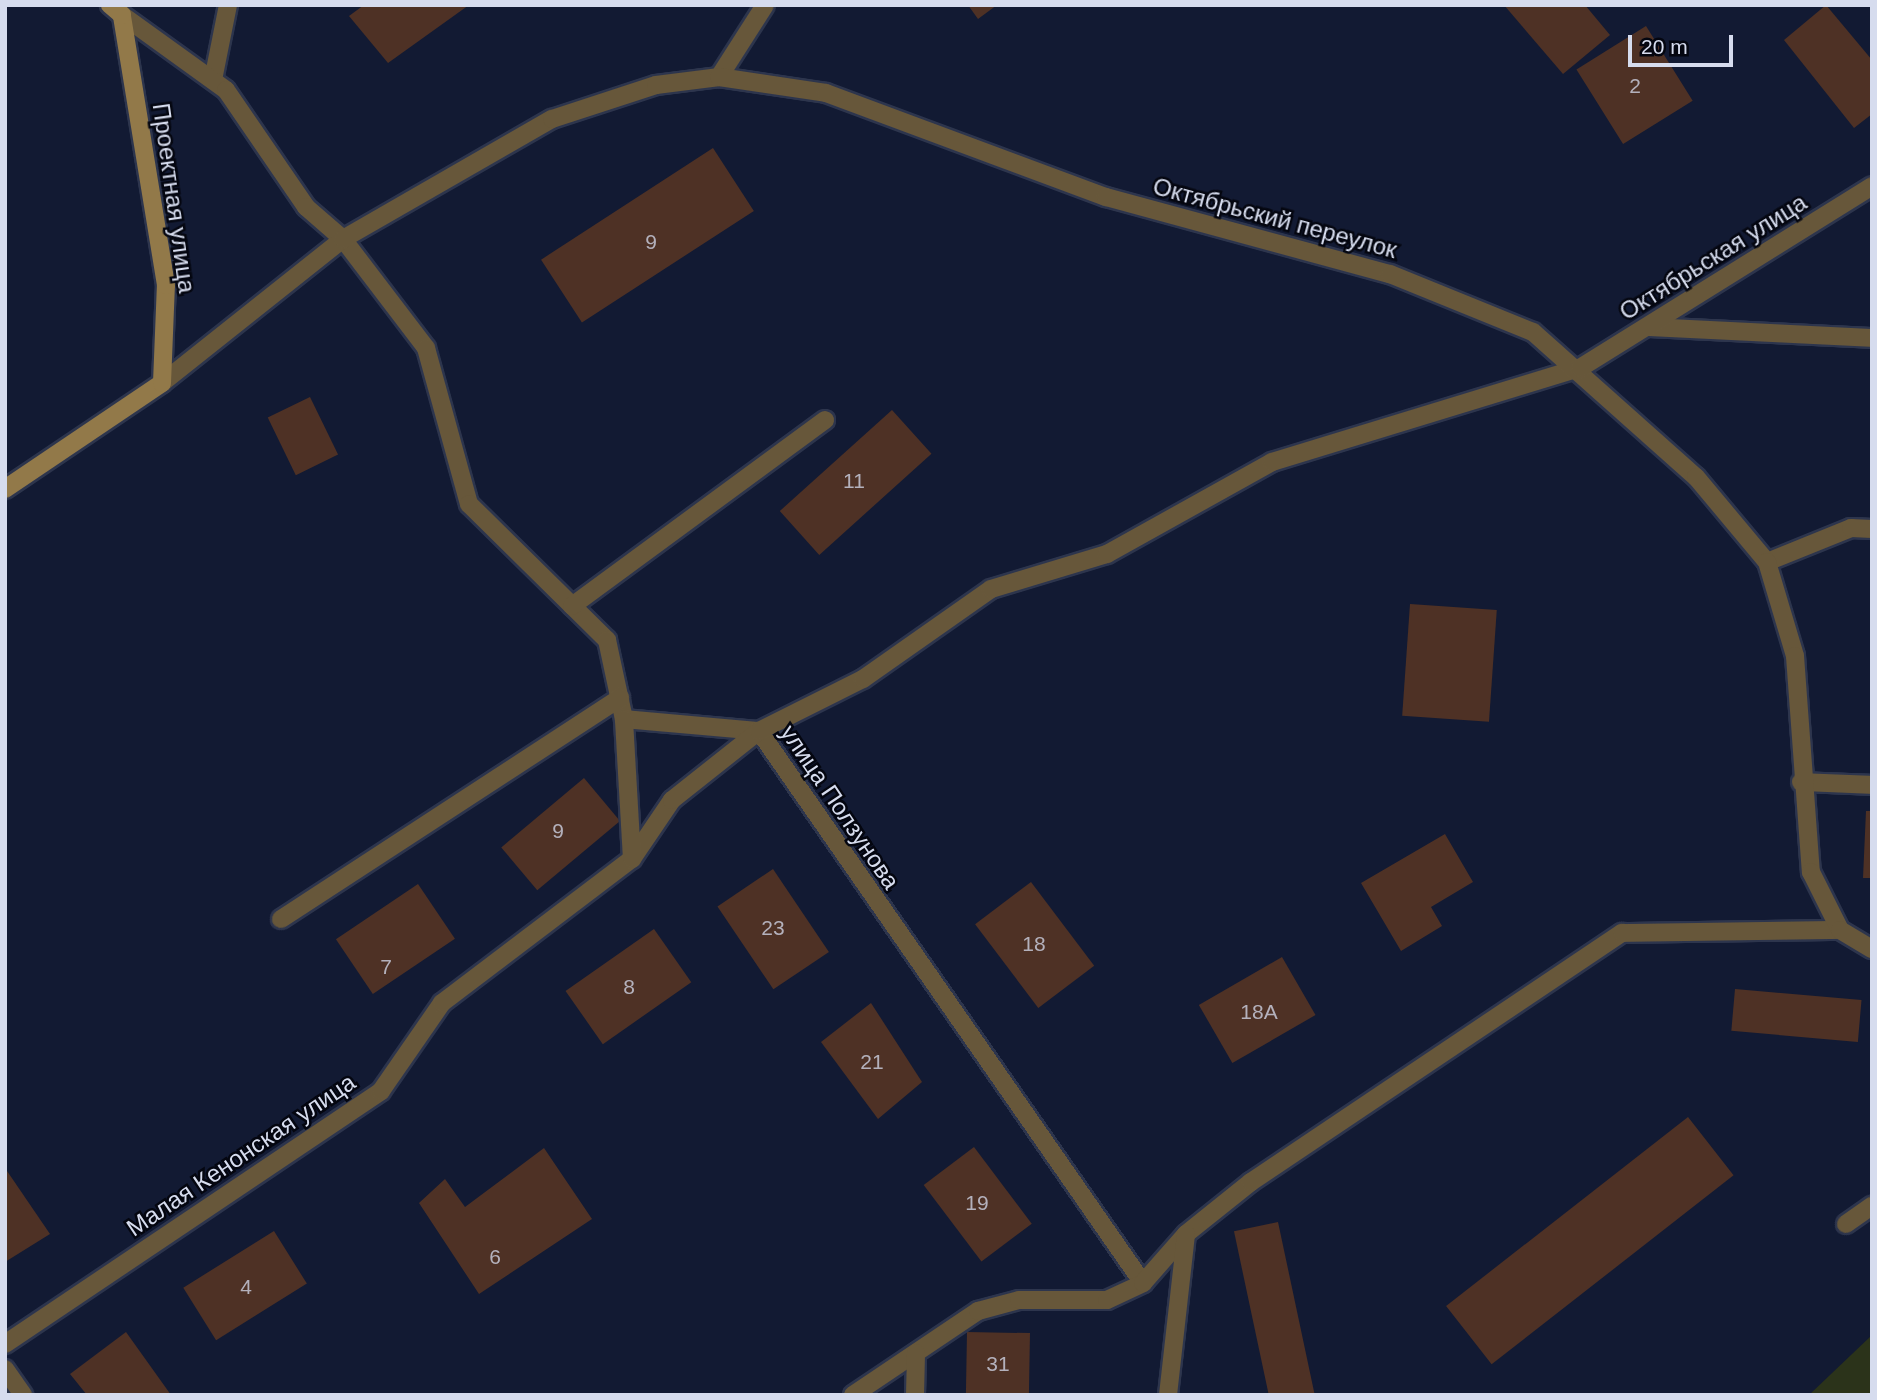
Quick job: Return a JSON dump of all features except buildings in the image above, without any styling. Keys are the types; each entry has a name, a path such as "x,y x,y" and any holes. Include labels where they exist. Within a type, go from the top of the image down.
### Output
{"street":[{"path":"213,80 228,5"},
{"path":"719,77 765,5"},
{"path":"116,10 213,80 306,206 343,239 426,348 469,503 607,640 624,719 632,859"},
{"name":"Проектная улица","path":"116,10 166,285 162,383"},
{"name":"Октябрьский переулок","path":"162,383 343,239 552,119 656,85 719,77 826,93 1106,197 1390,274 1533,332 1580,368 1696,477 1767,562 1795,656 1801,782 1811,872 1840,930"},
{"name":"Октябрьская улица","path":"759,731 863,679 991,590 1107,554 1272,462 1580,368 1872,186"},
{"path":"1648,327 1872,338"},
{"path":"5,489 162,383"},
{"path":"572,606 825,420"},
{"path":"1767,562 1851,528 1872,529"},
{"path":"281,919 620,698"},
{"name":"улица Ползунова","path":"624,719 759,731 1143,1283"},
{"name":"Малая Кенонская улица","path":"5,1344 381,1091 442,1003 632,859 672,800 759,731"},
{"path":"1801,782 1872,785"},
{"path":"853,1395 978,1311 1019,1300 1107,1300 1143,1283 1186,1234 1251,1182 1622,933 1840,930 1872,949"},
{"path":"1846,1224 1872,1206"},
{"path":"1168,1395 1186,1234"},
{"path":"915,1395 916,1353"},
{"path":"5,1369 23,1395"}],"green space":[{"path":"1872,1335 1872,1395 1809,1395"}]}
